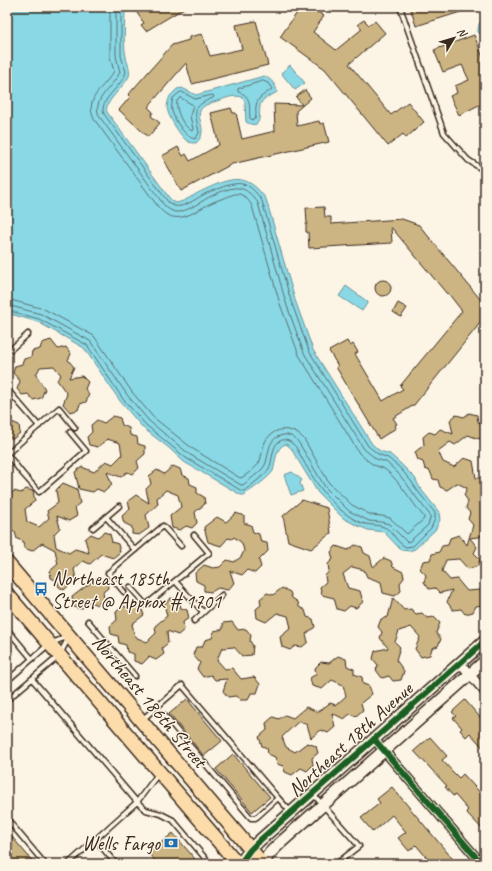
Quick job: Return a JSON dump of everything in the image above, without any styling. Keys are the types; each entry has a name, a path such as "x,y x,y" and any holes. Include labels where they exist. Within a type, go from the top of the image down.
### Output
{"main road":[{"name":"Northeast 186th Street","path":"7,563 262,864"},
{"name":"Northeast 186th Street","path":"7,594 239,864"}],"street":[{"name":"Northeast 18th Avenue","path":"239,864 250,850 291,812 485,641"},
{"name":"Northeast 18th Avenue","path":"262,864 279,844 485,661"},
{"path":"460,663 485,692"},
{"path":"374,739 482,864"}],"lane":[{"path":"400,7 444,133 468,160 485,171"},
{"path":"7,353 28,334"},
{"path":"7,389 40,426"},
{"path":"70,432 86,451 39,492 7,454 59,408 75,428"},
{"path":"93,528 119,506"},
{"path":"106,517 135,550"},
{"path":"124,592 108,573 163,526 181,546"},
{"path":"130,587 146,605 209,553 194,535"},
{"path":"175,581 203,612"},
{"path":"194,621 222,595"},
{"path":"88,621 135,676"},
{"path":"7,629 32,659"},
{"path":"7,681 49,644 69,637"},
{"path":"7,700 59,656 69,637"},
{"path":"32,679 137,802 146,810 173,820 210,864"},
{"path":"141,720 182,685 291,812"},
{"path":"164,715 251,818 258,816 278,798"},
{"path":"68,864 137,802 159,772"},
{"path":"312,794 359,846 336,864"},
{"path":"7,819 45,864"},
{"path":"95,840 116,864"}],"water":[{"path":"7,7 125,7 124,33 129,76 111,99 108,104 107,112 171,200 176,203 184,201 222,182 230,180 245,181 252,184 266,199 295,300 313,350 372,444 380,451 390,454 415,478 420,488 439,512 440,520 435,530 415,549 409,551 401,550 384,532 368,530 343,518 318,493 292,449 286,444 280,448 276,455 271,474 244,495 241,495 184,462 169,448 143,428 120,401 84,348 38,322 7,313"},
{"path":"485,18 485,37 478,32 478,28 481,21"},
{"path":"290,65 305,83 295,90 281,73"},
{"path":"264,76 273,82 277,92 267,97 261,103 259,119 256,124 246,122 245,102 242,97 239,96 226,98 206,105 201,109 200,117 202,132 196,143 187,141 182,136 169,115 167,108 168,102 170,96 177,89 182,88 196,95"},
{"path":"346,286 368,302 362,311 339,296"},
{"path":"292,472 302,480 300,483 303,491 291,495 284,475"}],"building":[{"path":"147,7 186,7 146,31 141,25 144,23 137,13"},
{"path":"301,7 310,7 324,16 313,32 336,50 362,29 358,24 364,20 369,25 375,21 385,33 349,64 391,115 408,102 424,122 406,138 403,134 388,146 325,69 280,37"},
{"path":"410,7 470,7 470,9 416,26"},
{"path":"256,21 268,65 192,84 186,63 148,107 153,112 151,116 160,123 148,137 119,110 130,97 128,95 172,45 189,40 189,37 202,34 210,56 242,49 236,25"},
{"path":"474,35 485,62 485,108 479,105 459,115 450,96 457,93 455,86 469,80 462,65 443,72 434,50"},
{"path":"305,90 311,98 296,111 297,126 319,121 320,124 324,123 329,142 232,164 181,191 162,156 178,147 183,156 186,154 190,161 219,145 211,113 231,108 233,113 236,113 242,139 275,131 274,104 302,105 296,97"},
{"path":"324,207 325,217 331,217 331,224 402,219 419,225 485,305 485,315 477,327 414,405 393,418 397,424 395,425 396,428 379,439 336,367 338,366 329,351 347,341 350,346 353,344 358,352 355,354 383,401 403,389 400,386 462,311 391,227 392,243 309,248 308,232 306,232 306,208"},
{"path":"383,280 389,282 391,288 389,294 383,296 377,294 375,288 377,282"},
{"path":"398,303 407,308 401,317 393,312"},
{"path":"51,340 58,349 66,347 71,354 68,360 74,367 69,378 82,376 88,382 85,389 89,394 86,402 80,404 78,410 70,412 63,404 67,394 57,380 61,375 54,366 40,367 36,375 45,389 41,398 33,400 28,394 22,395 17,389 20,381 13,373 15,366 22,364 24,359 31,357 32,351 40,349 42,343"},
{"path":"469,413 477,415 478,422 485,424 485,434 479,439 468,435 455,445 450,442 438,451 443,462 454,467 464,458 473,461 476,478 485,478 485,536 470,538 477,547 474,553 480,559 478,566 468,569 459,559 446,560 442,571 450,580 457,579 467,591 480,590 485,596 483,605 476,606 473,612 465,614 461,609 453,610 447,602 452,590 440,593 435,588 429,589 424,582 426,575 420,569 423,561 430,560 432,554 439,552 442,546 448,545 450,538 459,535 467,545 473,525 468,519 470,513 466,508 468,501 464,495 467,488 457,483 447,490 440,487 438,480 433,479 430,471 425,469 423,462 418,460 415,452 424,445 423,437 429,432 435,434 440,429 453,434 450,420 456,415 464,417"},
{"path":"113,416 120,418 122,425 129,428 130,435 137,437 138,444 145,446 145,454 137,461 139,468 133,474 127,472 121,477 107,472 112,485 104,492 97,489 93,492 79,489 75,472 82,467 94,472 106,461 113,464 122,455 120,443 107,439 98,447 89,445 87,437 92,432 91,425 97,420 104,423"},
{"path":"7,420 19,425 20,433 13,439 7,436"},
{"path":"173,466 180,469 182,475 189,478 190,484 197,487 197,493 204,497 205,504 195,512 197,523 192,528 186,526 180,530 172,528 170,516 181,507 178,495 166,490 157,498 158,504 146,515 149,528 139,535 132,534 132,527 124,523 122,516 130,509 128,501 136,495 149,503 146,489 151,484 149,476 157,470 164,474"},
{"path":"63,483 77,489 80,503 75,507 77,516 69,521 57,516 60,528 54,534 56,547 69,553 75,549 89,553 85,539 91,534 98,537 104,532 110,534 112,542 118,544 120,552 113,558 101,554 90,564 83,561 74,569 76,579 64,590 59,587 57,581 51,578 50,571 58,564 55,550 42,543 32,551 24,548 23,541 17,539 15,532 9,530 7,521 7,506 9,504 7,497 14,491 21,493 26,489 33,491 35,501 25,509 27,522 39,527 49,518 47,511 58,503 56,490"},
{"path":"302,500 327,508 331,533 311,549 288,541 283,516"},
{"path":"236,513 244,516 244,523 251,525 253,532 259,534 261,542 267,543 268,551 259,560 261,567 255,573 247,570 242,575 230,571 234,583 228,590 218,588 211,592 204,591 204,585 196,581 195,573 204,565 213,568 220,567 227,560 234,562 241,557 244,551 242,543 234,537 232,539 228,538 221,546 208,542 204,527 217,517 226,522"},
{"path":"355,545 362,547 364,553 370,556 373,567 384,558 391,561 393,567 403,572 404,578 400,583 401,591 395,596 383,593 381,582 367,577 364,570 352,567 343,574 348,588 360,591 363,602 356,608 350,606 344,611 337,609 334,598 322,595 320,587 326,582 325,576 329,571 328,564 333,559 331,552 336,546 348,550"},
{"path":"98,577 107,580 108,588 103,592 104,599 97,605 90,602 81,609 74,607 72,597"},
{"path":"282,588 290,592 292,598 298,602 299,607 305,610 307,617 313,619 315,627 306,634 308,642 302,647 295,646 290,650 282,647 280,637 291,628 288,616 277,613 266,622 257,618 256,609 261,605 260,599 267,593 273,595"},
{"path":"171,598 179,600 181,608 187,610 189,618 183,622 184,630 178,635 167,631 168,643 162,648 164,654 156,660 149,657 142,664 134,661 134,654 127,652 126,645 119,643 118,636 111,634 110,626 117,620 116,612 123,606 129,608 135,604 141,607 144,615 132,624 135,637 147,642 156,633 155,626 167,616 164,604"},
{"path":"393,598 404,610 411,609 416,614 422,613 427,618 434,617 440,623 436,633 441,639 438,646 432,648 430,655 421,657 415,649 420,637 411,627 399,631 395,642 400,647 396,660 404,671 401,680 393,681 389,676 382,678 376,670 378,665 373,659 375,651 388,648 380,638 382,632 378,627 381,619 388,617"},
{"path":"232,622 238,630 246,629 251,635 250,641 253,646 252,655 242,656 234,647 222,648 217,660 225,669 232,668 241,679 254,677 260,684 257,693 251,693 248,700 240,700 236,696 228,697 223,691 227,679 215,680 211,675 203,677 197,669 200,663 193,655 196,647 202,647 205,640 212,638 214,631 223,629 223,623"},
{"path":"338,656 346,659 347,666 354,669 354,674 362,677 363,684 369,686 372,694 361,703 363,710 356,716 350,714 344,719 332,713 335,727 328,733 321,730 311,738 307,725 299,721 282,737 286,747 295,752 307,743 316,746 318,753 312,758 313,765 307,771 301,768 292,775 285,772 283,766 277,764 275,757 268,754 267,748 262,746 259,737 267,730 266,723 273,717 279,719 285,715 293,718 306,707 318,712 330,703 336,705 346,696 343,685 332,680 322,689 312,686 310,678 316,674 315,668 321,662 329,663"},
{"path":"187,699 222,741 204,756 169,714"},
{"path":"465,700 485,723 485,750 470,733 466,737 460,730 462,728 453,718 456,716 452,712"},
{"path":"430,737 447,756 442,760 459,778 463,774 485,798 485,832 466,812 468,810 455,795 453,796 445,787 447,786 414,751"},
{"path":"233,754 270,797 252,812 216,769"},
{"path":"392,787 457,864 432,864 416,845 409,851 398,838 406,832 392,815 373,832 361,818 380,803 377,799"},
{"path":"7,831 35,864 7,864"},
{"name":"Wells Fargo","path":"173,833 195,859 189,864 158,864 148,853"}],"cycle path":[{"path":"240,864 250,850 259,841 485,641"},
{"path":"374,739 482,864"}],"place":[{"name":"Northeast 185th Street @ Approx # 1701","path":"41,589"},
{"name":"Wells Fargo","path":"171,843"}]}
